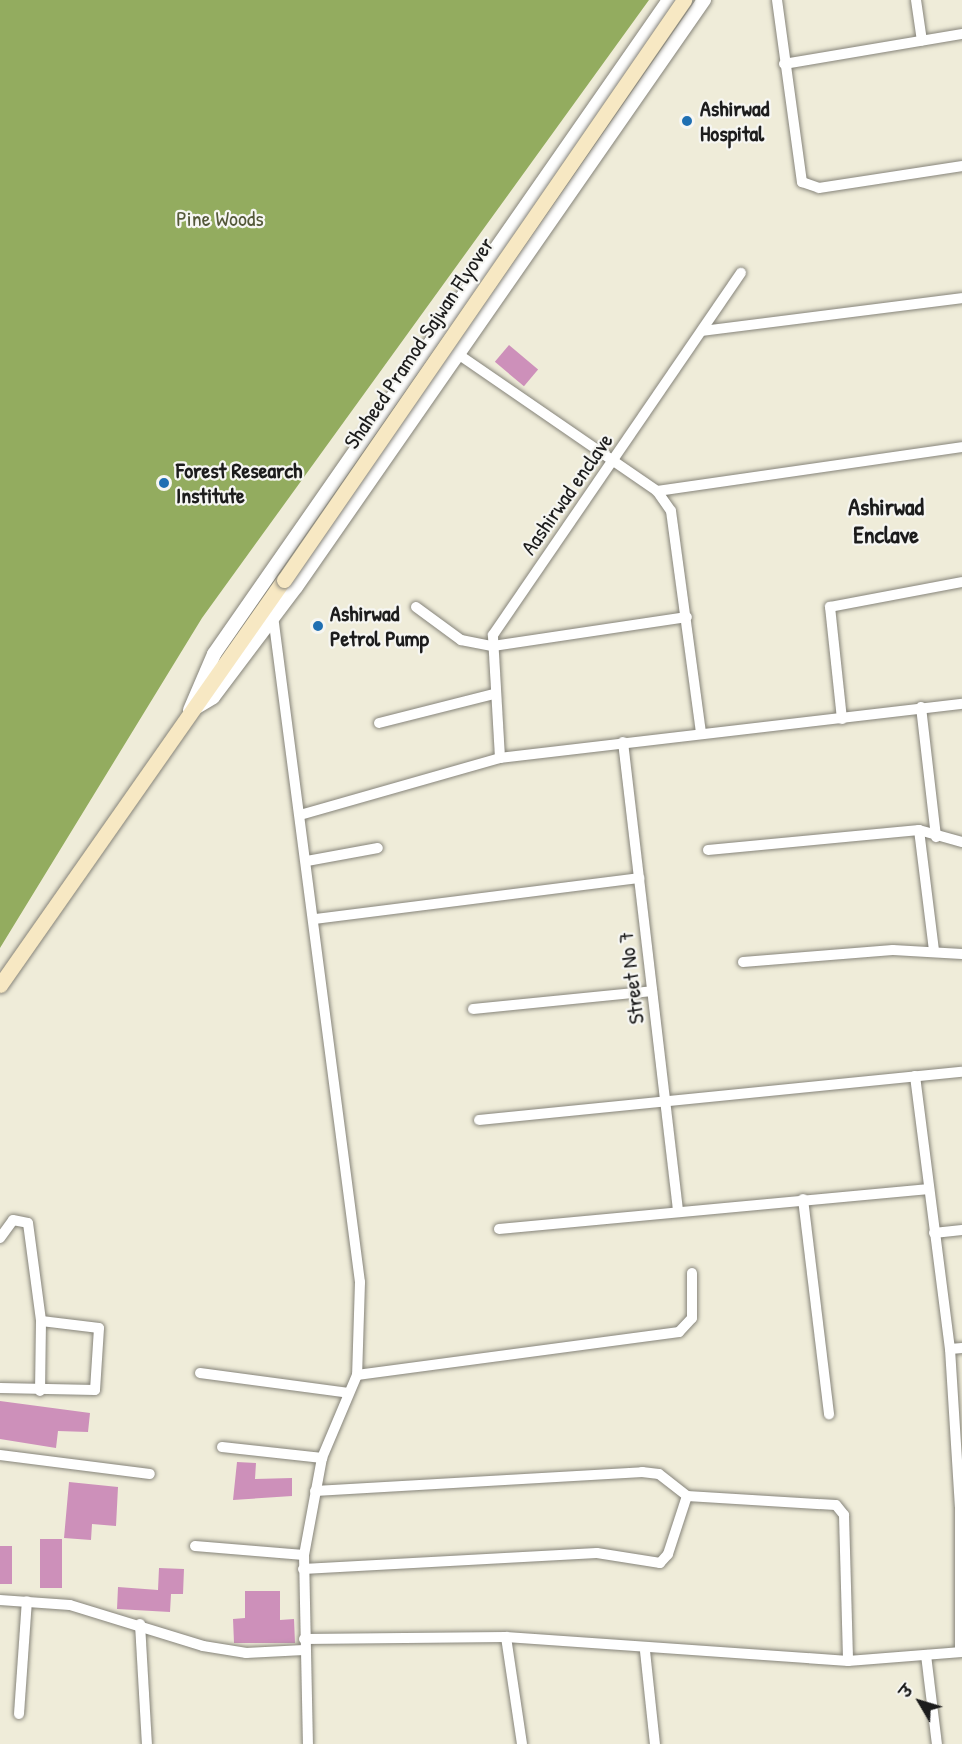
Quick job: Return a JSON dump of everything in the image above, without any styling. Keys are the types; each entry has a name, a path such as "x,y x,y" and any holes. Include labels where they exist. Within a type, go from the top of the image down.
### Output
{"main road":[{"name":"Shaheed Pramod Sajwan Flyover","path":"0,985 190,710 284,580 684,0"}],"street":[{"path":"190,710 214,654 669,0"},
{"path":"190,710 213,697 273,616 455,352 704,0"},
{"path":"777,0 802,182 819,188 962,166"},
{"path":"916,0 922,41"},
{"path":"784,64 962,34"},
{"path":"627,60 637,72 650,74"},
{"name":"Aashirwad enclave","path":"500,758 494,694 493,646 499,626 613,464 741,273"},
{"path":"702,330 962,298"},
{"path":"455,352 613,464 657,491 677,529 702,732"},
{"path":"657,491 962,447"},
{"path":"842,719 830,607 962,582"},
{"path":"416,607 461,640 493,646 687,617"},
{"path":"273,616 315,919 360,1282 357,1375 322,1458 303,1555 308,1744"},
{"path":"379,723 494,694"},
{"path":"300,815 500,758 702,732 842,719 921,707 962,704"},
{"path":"921,707 936,837"},
{"name":"Street No 7","path":"623,742 678,1210"},
{"path":"920,830 934,951"},
{"path":"708,849 920,830 936,837 962,842"},
{"path":"307,861 378,848"},
{"path":"315,919 639,878"},
{"path":"743,962 934,951 962,954"},
{"path":"473,1009 652,991"},
{"path":"479,1120 962,1072"},
{"path":"0,1600 27,1601 140,1624 203,1646 246,1653 304,1644 506,1637 645,1651 848,1661 961,1652 960,1507 950,1349 915,1076"},
{"path":"499,1229 678,1210 929,1189"},
{"path":"803,1199 829,1414"},
{"path":"0,1238 13,1220 28,1223 41,1321 40,1391"},
{"path":"934,1233 962,1230"},
{"path":"357,1375 679,1332 692,1318 692,1273"},
{"path":"0,1388 92,1393 101,1333 96,1326 41,1321"},
{"path":"950,1349 962,1348"},
{"path":"200,1373 350,1393"},
{"path":"222,1448 322,1458"},
{"path":"0,1455 150,1474"},
{"path":"315,1491 642,1472 659,1474 687,1496 828,1503 841,1509 848,1661"},
{"path":"303,1569 597,1553 660,1563 668,1554 687,1496"},
{"path":"195,1546 303,1555"},
{"path":"19,1714 27,1601"},
{"path":"140,1624 147,1744"},
{"path":"506,1637 522,1744"},
{"path":"645,1651 655,1744"},
{"path":"926,1655 937,1744"}],"green space":[{"name":"Pine Woods","path":"0,0 649,0 202,618 0,948"}],"building":[{"path":"509,345 538,369 524,386 495,362"},
{"path":"0,1401 90,1413 88,1432 58,1431 56,1448 0,1439"},
{"path":"237,1462 256,1463 255,1479 292,1478 292,1496 233,1500"},
{"path":"69,1482 118,1487 116,1526 92,1524 91,1540 64,1538"},
{"path":"40,1539 62,1539 62,1588 40,1588"},
{"path":"0,1546 12,1546 12,1584 0,1584"},
{"path":"159,1568 184,1569 183,1594 171,1594 170,1612 117,1609 118,1587 158,1590"},
{"path":"245,1591 280,1591 280,1620 294,1619 295,1643 234,1643 233,1619 245,1618"}],"place":[{"name":"Ashirwad Hospital","path":"687,121"},
{"name":"Forest Research Institute","path":"164,483"},
{"name":"Ashirwad Petrol Pump","path":"318,626"}],"district":[{"name":"Ashirwad Enclave","path":"886,521"}]}
